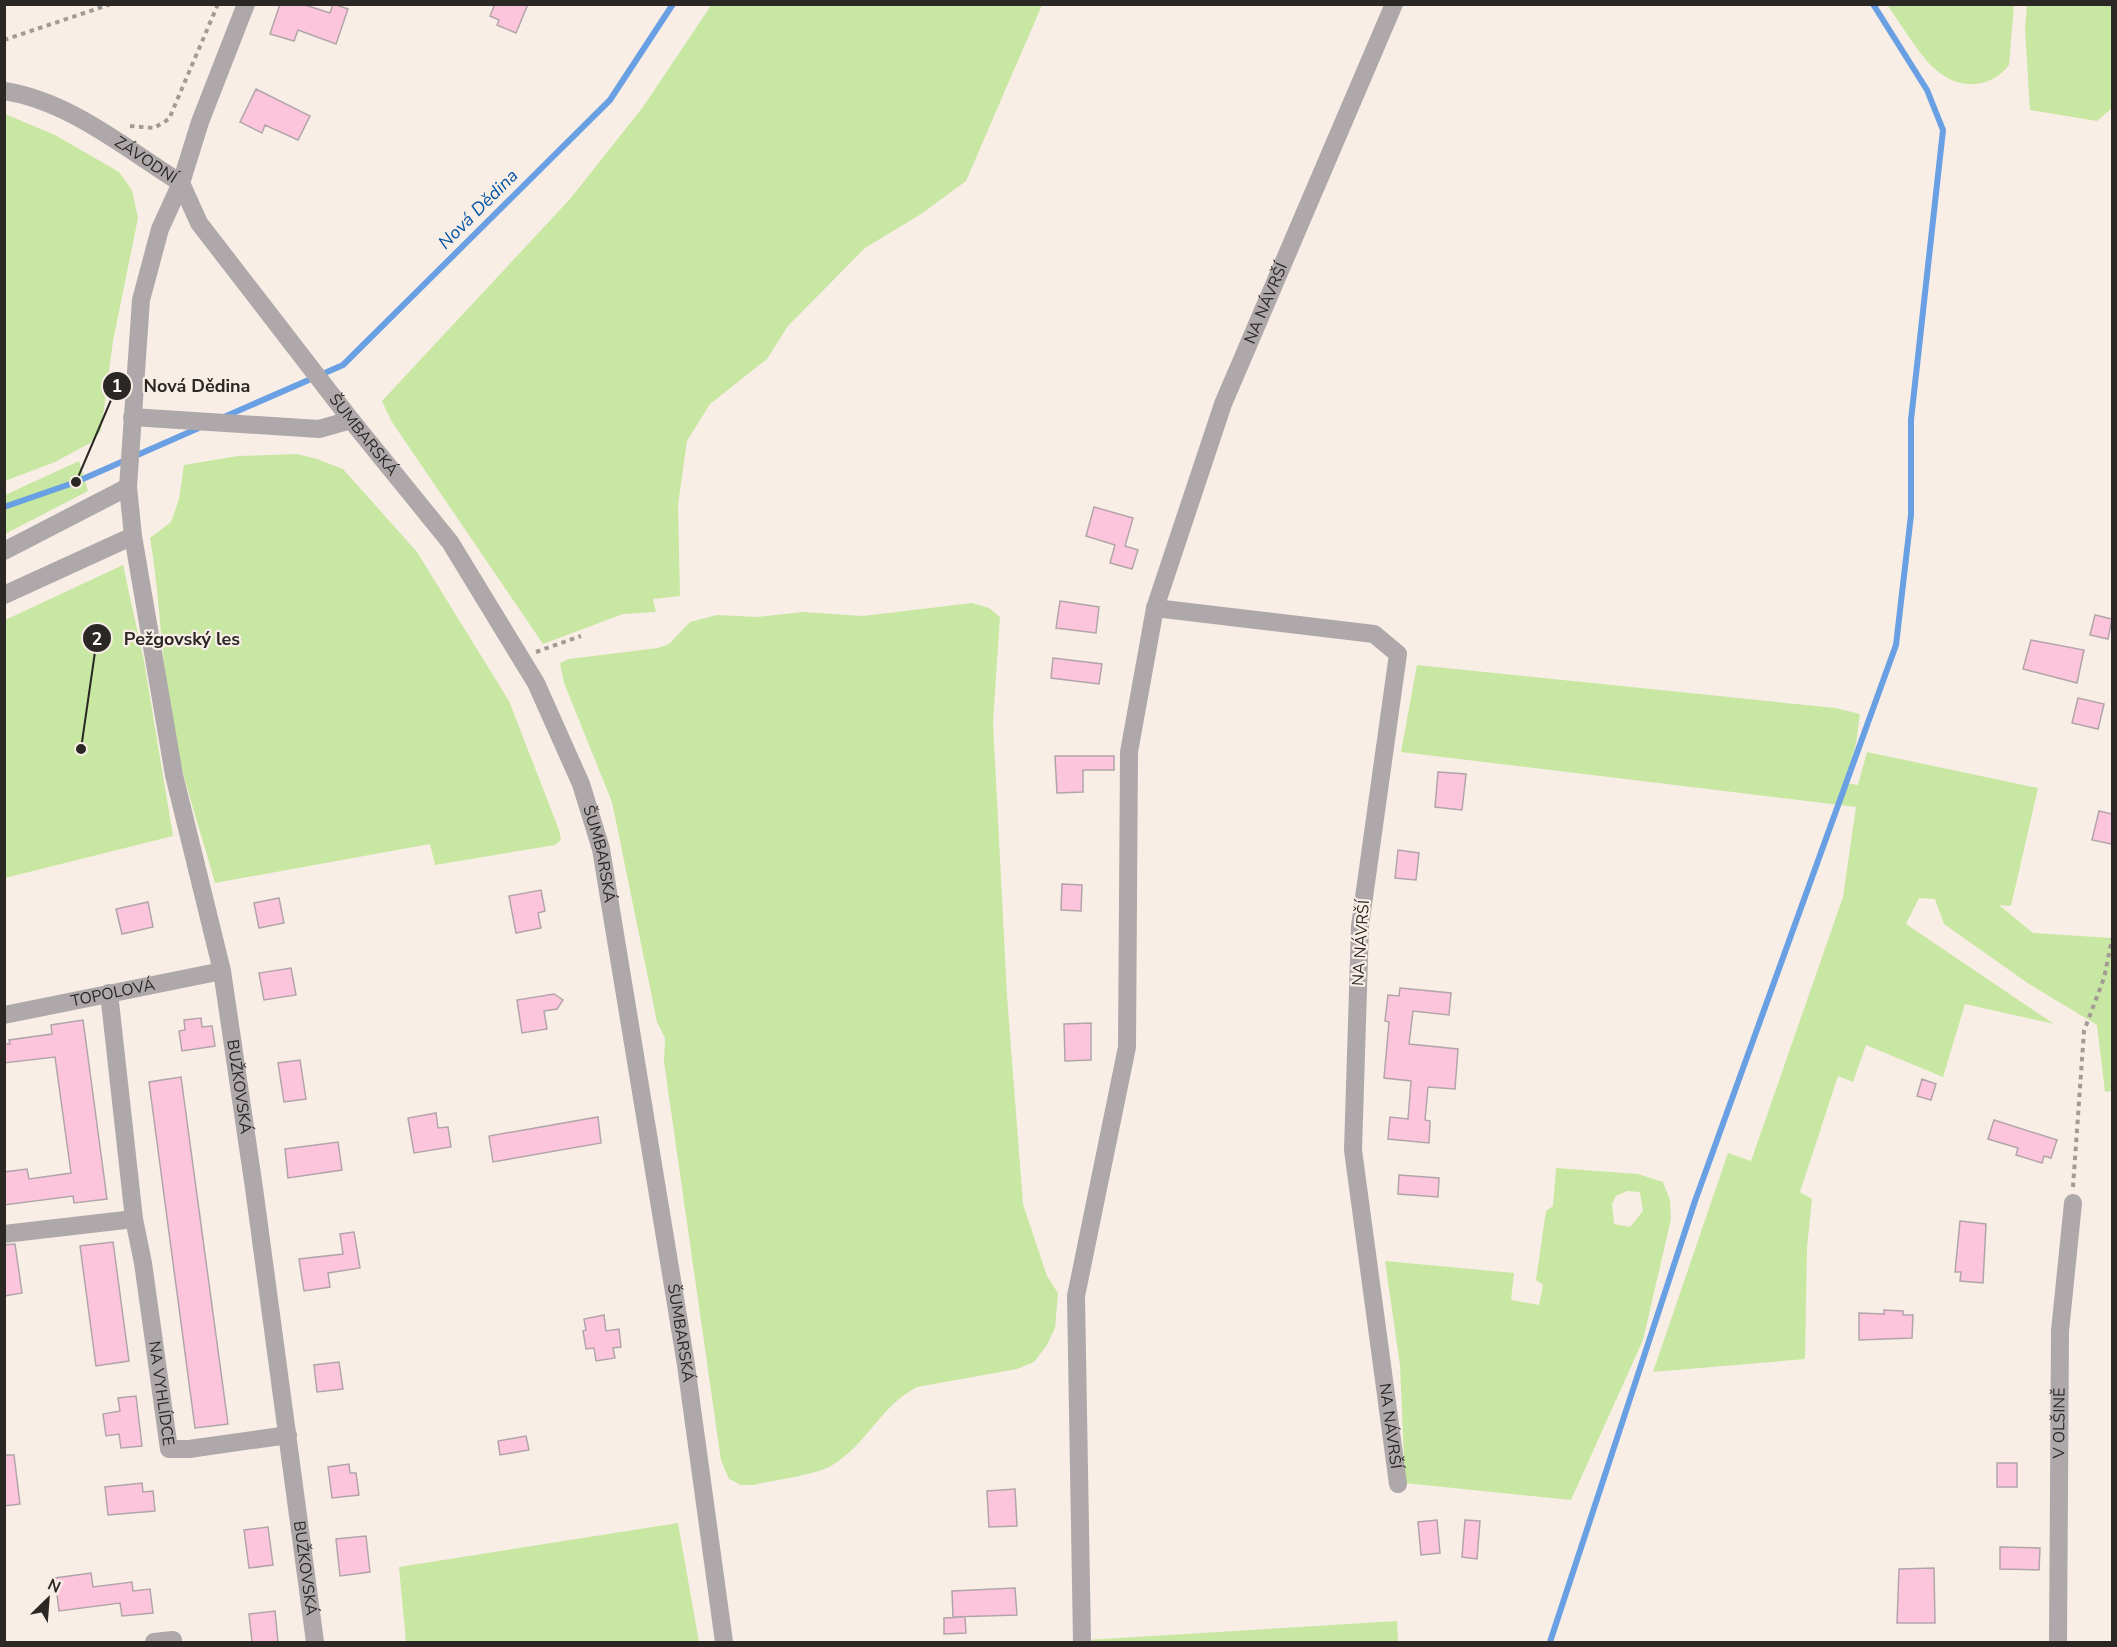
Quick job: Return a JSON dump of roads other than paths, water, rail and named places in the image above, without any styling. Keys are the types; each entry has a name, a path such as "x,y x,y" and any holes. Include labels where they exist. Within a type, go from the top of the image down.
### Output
{"street":[{"name":"ZÁVODNÍ","path":"4,91 34,99 75,116 181,183 200,122 246,4"},
{"name":"NA NÁVRŠÍ","path":"1082,1642 1076,1296 1127,1047 1129,752 1155,608 1223,404 1394,4"},
{"name":"BUŽKOVSKÁ","path":"181,183 160,229 141,300 128,487 133,536 174,775 222,971 315,1642"},
{"name":"ŠUMBARSKÁ","path":"181,183 199,223 351,420 450,542 536,683 581,784 602,849 686,1365 723,1642"},
{"path":"132,417 319,429 351,420"},
{"path":"4,551 128,487"},
{"path":"4,595 133,536"},
{"name":"NA NÁVRŠÍ","path":"1155,608 1374,634 1398,654 1360,926 1353,1150 1398,1484"},
{"name":"TOPOLOVÁ","path":"4,1014 222,971"},
{"name":"NA VYHLÍDCE","path":"109,993 134,1219 143,1263 168,1449 189,1449 288,1435"},
{"name":"V OLŠINĚ","path":"2058,1642 2060,1331 2073,1203"},
{"path":"4,1234 134,1219"},
{"path":"154,1642 173,1640"}],"waterway":[{"name":"Nová Dědina","path":"224,417 343,365 610,100 673,4"},
{"path":"1550,1642 1695,1201 1896,645 1911,515 1911,420 1943,130 1927,90 1873,4"},
{"name":"Nová Dědina","path":"4,507 76,482 201,427"}],"place":[{"name":"Nová Dědina","path":"76,482"},
{"name":"Pežgovský les","path":"81,749"}]}
